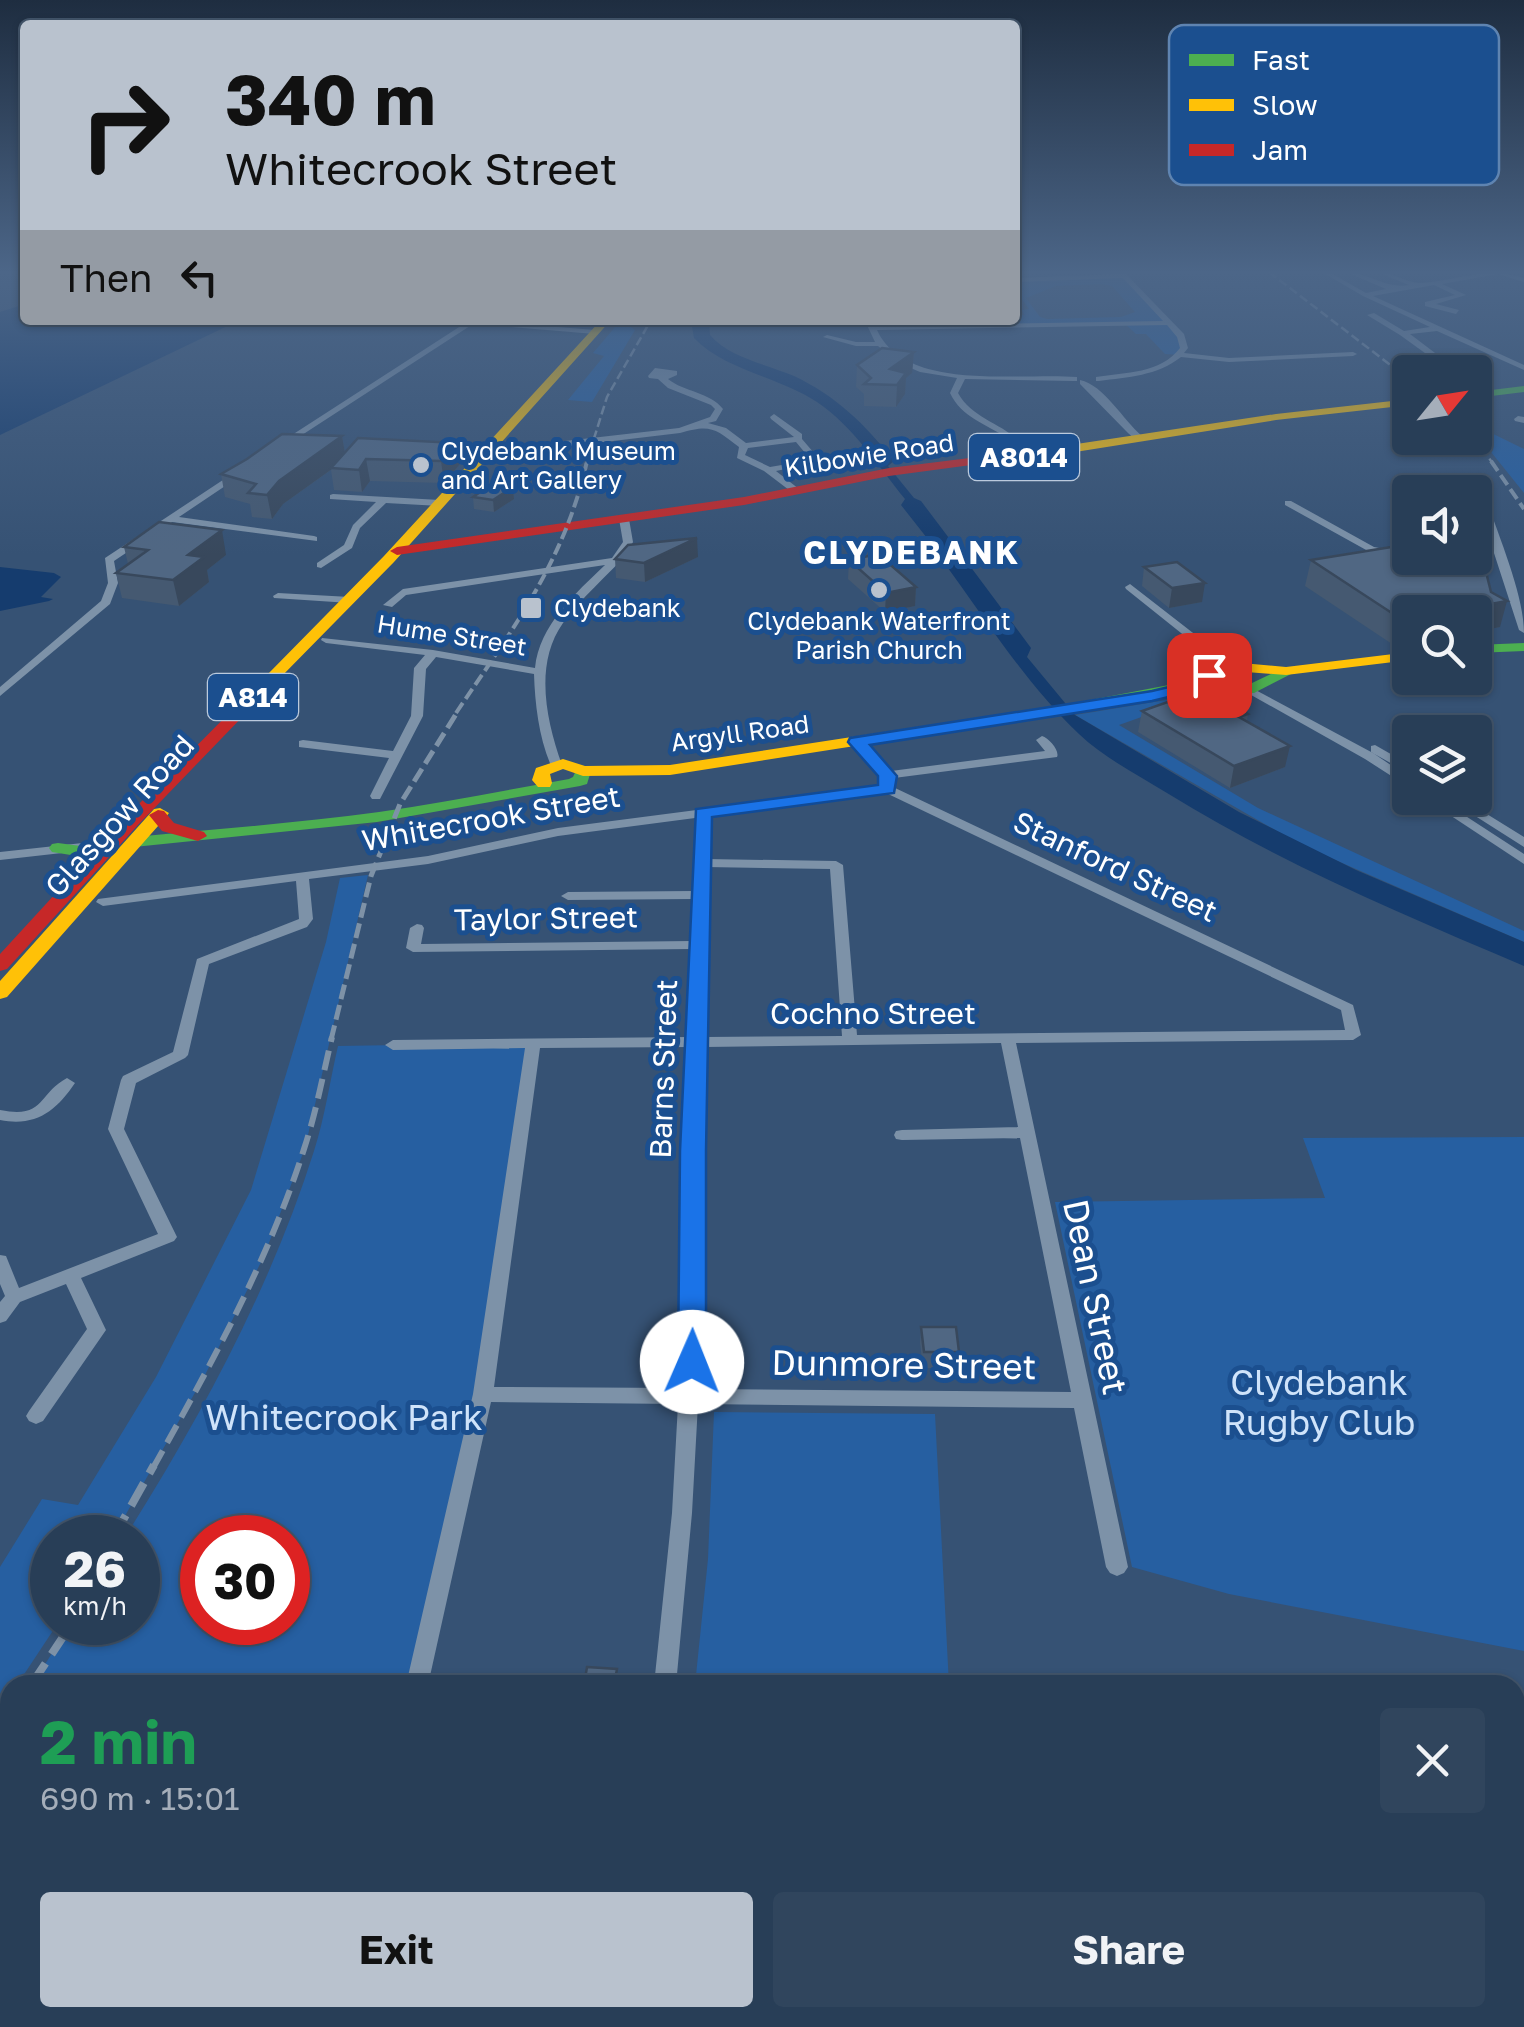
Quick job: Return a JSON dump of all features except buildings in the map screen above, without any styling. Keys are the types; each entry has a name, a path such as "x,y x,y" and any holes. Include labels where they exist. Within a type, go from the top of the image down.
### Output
{"main road":[{"name":"A814","path":"403,550 564,367"},
{"path":"1492,393 1524,389"},
{"name":"Kilbowie Road","path":"403,550 796,492 907,470 1392,404"},
{"name":"A814","path":"403,550 440,503 488,455"},
{"name":"Glasgow Road","path":"0,966 103,852 403,550"},
{"name":"Glasgow Road","path":"0,994 158,815 403,550"},
{"path":"1492,648 1524,647"},
{"name":"Argyll Road","path":"550,774 568,786 581,780 583,771 670,770 1094,704 1240,676 1392,658"},
{"path":"58,848 103,852 134,842 376,816 484,799 550,774"},
{"path":"158,815 168,827 198,836"}],"street":[{"path":"274,450 403,367"},
{"path":"917,367 962,376 1096,381 1163,367"},
{"path":"962,376 954,393 960,406 965,413 1007,433 1018,444 1003,448"},
{"path":"661,378 671,386 714,402 716,414 705,425"},
{"path":"1078,379 1096,381"},
{"path":"1096,381 1120,423 1139,438"},
{"path":"768,470 816,460 799,436 774,417"},
{"path":"422,456 488,455 705,425 722,430 744,446 798,439"},
{"path":"744,446 740,456 768,470 796,492"},
{"path":"0,692 106,602 113,583 110,560 244,470"},
{"path":"333,497 440,503"},
{"path":"321,566 348,546 357,525 383,501"},
{"path":"1288,502 1371,549 1392,553"},
{"path":"171,519 314,539"},
{"path":"550,774 541,672 545,645 628,542 624,519"},
{"path":"1492,531 1524,630"},
{"path":"1492,548 1498,548"},
{"path":"388,605 403,592 425,592 615,561"},
{"path":"1130,587 1240,676 1392,772"},
{"path":"278,596 350,600"},
{"name":"Hume Street","path":"318,639 541,672"},
{"path":"376,796 417,716 420,668 433,653"},
{"path":"1240,676 1392,760"},
{"name":"Whitecrook Street","path":"103,902 428,860 558,832 702,813 1053,754 1042,740"},
{"name":"Stanford Street","path":"857,742 888,782 1348,1008 1353,1035"},
{"path":"304,744 394,755"},
{"name":"Barns Street","path":"666,1675 681,1563 692,1395 702,813"},
{"path":"1456,815 1524,860"},
{"path":"1480,815 1524,843"},
{"path":"0,856 58,848"},
{"path":"699,863 836,866 850,1042"},
{"path":"0,1316 14,1297 168,1237 116,1129 125,1090 129,1080 180,1055 202,962 291,931 306,919 302,877"},
{"path":"568,896 698,895"},
{"name":"Taylor Street","path":"417,928 413,948 700,945"},
{"name":"Cochno Street","path":"392,1045 1353,1035"},
{"name":"Dean Street","path":"1008,1040 1118,1567"},
{"path":"419,1675 483,1394 533,1042"},
{"path":"0,1115 18,1120 38,1116 52,1105 67,1083"},
{"path":"902,1136 1027,1132"},
{"path":"0,1261 14,1297"},
{"path":"36,1416 97,1330 71,1275"},
{"name":"Dunmore Street","path":"483,1394 1084,1400"}],"green space":[{"path":"595,367 613,367 592,402 568,400"},
{"path":"1492,433 1524,449 1524,493 1492,453"},
{"path":"1209,693 1119,725 1258,808 1524,931 1524,942 1303,846 1075,715"},
{"path":"368,875 305,1148 264,1256 205,1375 125,1515 32,1515 42,1499 78,1505 156,1377 251,1190 326,942 340,878"},
{"name":"Whitecrook Park","path":"533,1043 483,1394 419,1675 38,1675 57,1645 160,1645 160,1515 138,1515 232,1350 297,1202 318,1138 338,1046"},
{"name":"Clydebank Rugby Club","path":"1524,1137 1524,1651 1229,1594 1132,1567 1055,1202 1325,1198 1303,1138"},
{"path":"714,1412 935,1414 948,1675 696,1675 708,1559"},
{"path":"30,1518 30,1645 43,1645 24,1675 0,1675 0,1567"}],"shaded area":[{"path":"0,367 143,367 0,435"},
{"path":"737,367 768,367 794,376 861,423 894,461 888,466 958,550 956,556 964,558 1031,648 1027,657 1075,715 1239,812 1356,870 1524,942 1524,966 1297,865 1099,751 1060,715 1024,672 942,560 944,554 938,552 901,505 905,499 854,435 802,393"},
{"path":"0,567 61,577 41,597 53,599 0,611"}],"railway":[{"path":"586,464 607,397 624,367"},
{"path":"1487,455 1491,461"},
{"path":"456,713 551,563 587,461"},
{"path":"1491,461 1524,509"},
{"path":"331,1040 371,876 400,804 458,711"},
{"path":"153,1468 216,1352 273,1232 308,1135 332,1037"},
{"path":"126,1515 154,1465"},
{"path":"38,1675 58,1645"}],"traffic: fast":[{"path":"1492,393 1524,389"},
{"path":"1492,648 1524,647"},
{"path":"1080,707 1200,684 1254,688 1286,671"},
{"path":"134,842 425,810 529,788 574,783 581,780 583,771"},
{"path":"58,848 82,851 97,860"}],"traffic: slow":[{"path":"272,678 389,559 564,367"},
{"path":"1050,452 1276,417 1392,404"},
{"path":"1200,684 1209,675 1231,666 1286,671 1392,658"},
{"path":"544,783 540,780 542,771 563,764 583,771 670,770 1080,707"},
{"path":"0,993 160,813"}],"traffic: jam":[{"path":"397,551 744,501 889,472 1050,452"},
{"path":"0,965 131,822 272,678"},
{"path":"158,815 168,827 198,836"}],"place":[{"name":"Clydebank Museum and Art Gallery","path":"421,465"},
{"name":"Clydebank Waterfront Parish Church","path":"879,590"},
{"name":"Clydebank","path":"531,608"}],"district":[{"name":"CLYDEBANK","path":"912,553"}],"route":[{"path":"692,1362 702,813 888,789 888,776 857,742 1152,696 1190,688 1209,675"}]}
